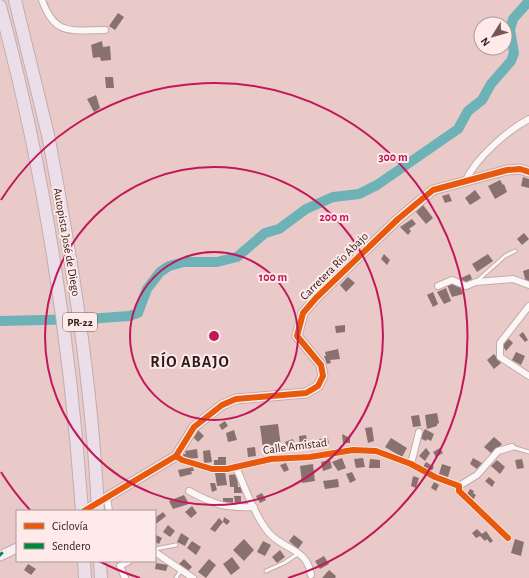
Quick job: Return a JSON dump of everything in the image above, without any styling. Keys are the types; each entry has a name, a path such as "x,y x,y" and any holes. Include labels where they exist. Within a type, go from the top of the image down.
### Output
{"highway":[{"name":"Autopista José de Diego","path":"15,0 48,135 64,219 81,330 93,434 98,510"},
{"name":"Autopista José de Diego","path":"0,6 32,137 46,208 64,319 74,404 83,510"},
{"path":"84,562 85,578"},
{"path":"100,562 101,578"}],"street":[{"path":"42,0 47,14 56,25 65,30 105,30"},
{"path":"466,180 472,167 490,149 529,119"},
{"name":"Carretera Río Abajo","path":"85,510 176,456 194,427 222,404 236,400 306,393 318,386 323,376 321,366 297,336 303,314 316,298 398,219 433,190 506,170 520,169 529,172"},
{"path":"438,286 452,280 466,286 476,282 513,279 529,285"},
{"path":"529,306 500,343 500,356 529,376"},
{"path":"414,466 419,432"},
{"path":"508,538 489,522 459,491 459,486 477,475 498,451 512,448"},
{"name":"Calle Amistad","path":"176,456 182,460 212,469 227,469 271,459 310,457 353,450 376,451 459,486"},
{"path":"236,467 254,507 270,534 299,553 309,565 311,577"},
{"path":"189,491 222,507 254,507"},
{"path":"107,497 109,510"},
{"path":"0,556 16,548"},
{"path":"156,553 193,578"},
{"path":"125,578 120,566 127,562"}],"lane":[{"path":"476,282 505,256 515,251"},
{"path":"512,448 529,452"},
{"path":"156,549 176,545"},
{"path":"266,570 284,563 299,553"},
{"path":"176,578 181,570"}],"building":[{"path":"118,13 124,17 115,30 109,26"},
{"path":"102,41 103,47 110,46 111,60 101,61 100,57 93,58 91,45"},
{"path":"105,77 113,77 114,88 106,88"},
{"path":"96,95 100,108 94,112 87,99"},
{"path":"523,177 529,179 529,188 521,186"},
{"path":"500,180 503,185 504,184 507,192 495,199 488,186"},
{"path":"475,190 481,198 470,205 465,198"},
{"path":"449,194 452,201 445,203 442,196"},
{"path":"423,205 433,218 426,224 416,212"},
{"path":"412,219 416,224 409,229 411,231 408,235 400,227"},
{"path":"524,233 529,239 522,245 517,239"},
{"path":"384,254 390,260 387,265 381,259"},
{"path":"488,254 493,261 477,272 472,264"},
{"path":"529,269 529,281 526,282 523,271"},
{"path":"470,274 472,279 463,284 461,278"},
{"path":"348,277 355,283 346,292 340,285"},
{"path":"455,283 457,287 460,286 463,294 452,297 447,285"},
{"path":"446,288 451,301 444,304 437,292"},
{"path":"433,292 438,304 433,307 427,295"},
{"path":"345,325 345,332 336,333 335,326"},
{"path":"523,332 528,340 525,342 519,335"},
{"path":"509,339 513,343 506,351 502,345"},
{"path":"338,349 340,359 330,360 331,363 327,364 324,356 326,356 325,352"},
{"path":"516,352 525,356 521,365 512,360"},
{"path":"494,354 501,363 494,369 487,360"},
{"path":"437,413 439,423 437,426 427,429 425,415"},
{"path":"419,415 421,426 413,427 411,416"},
{"path":"225,421 228,426 222,430 219,425"},
{"path":"278,424 281,446 263,449 260,426"},
{"path":"372,427 374,441 368,443 365,428"},
{"path":"425,429 434,434 431,441 427,439 426,441 420,438"},
{"path":"198,430 204,436 198,442 192,436"},
{"path":"234,430 237,440 228,442 226,433"},
{"path":"342,434 350,438 350,443 343,443"},
{"path":"306,435 308,448 300,448 299,436"},
{"path":"494,437 502,444 492,454 484,447"},
{"path":"328,438 329,445 320,446 319,439"},
{"path":"391,438 407,448 402,457 385,447"},
{"path":"293,439 296,447 288,450 285,442"},
{"path":"255,447 256,456 248,457 247,448"},
{"path":"426,448 430,453 425,461 419,456"},
{"path":"440,448 443,453 436,457 433,452"},
{"path":"197,449 198,458 184,459 183,454 186,454 185,451"},
{"path":"210,450 212,462 204,463 203,451"},
{"path":"218,457 226,457 226,468 214,468 214,460 218,460"},
{"path":"342,458 346,468 338,471 332,462"},
{"path":"363,458 365,467 356,468 354,459"},
{"path":"473,458 482,463 477,469 470,464"},
{"path":"370,459 380,460 380,468 369,468"},
{"path":"522,459 524,468 517,469 515,460"},
{"path":"330,460 332,468 323,471 321,462"},
{"path":"497,460 505,467 500,474 491,466"},
{"path":"426,462 434,467 431,472 423,467"},
{"path":"286,463 289,470 284,472 280,465"},
{"path":"313,464 315,481 302,483 300,466"},
{"path":"442,464 451,467 448,477 439,474"},
{"path":"193,467 194,471 191,471 192,474 180,477 178,470"},
{"path":"225,472 227,485 217,486 215,473"},
{"path":"352,472 356,480 350,483 346,474"},
{"path":"237,474 238,487 241,487 242,493 234,493 234,487 230,487 229,475"},
{"path":"413,476 419,478 416,488 411,486"},
{"path":"489,477 495,482 492,487 485,481"},
{"path":"338,479 339,487 325,489 323,481"},
{"path":"434,482 439,485 436,491 431,488"},
{"path":"210,483 215,483 217,490 212,492"},
{"path":"470,489 474,491 473,493 476,495 473,500 466,496"},
{"path":"262,493 266,500 260,503 256,496"},
{"path":"184,495 189,504 173,509 169,501"},
{"path":"234,496 241,496 241,503 235,504"},
{"path":"223,498 233,498 233,504 223,504"},
{"path":"192,506 197,513 191,518 185,512"},
{"path":"163,512 166,516 156,524 156,517"},
{"path":"224,517 230,521 227,525 223,522"},
{"path":"219,518 223,522 215,532 210,529"},
{"path":"168,525 175,531 170,537 163,532"},
{"path":"477,529 482,534 486,531 493,541 490,543 487,539 485,541 480,536 476,538 472,533"},
{"path":"181,533 189,538 185,546 177,542"},
{"path":"156,535 162,538 159,544 156,542"},
{"path":"294,535 303,542 298,549 289,541"},
{"path":"244,539 254,550 244,561 233,550"},
{"path":"515,539 524,542 521,556 511,553"},
{"path":"192,541 201,547 196,555 187,548"},
{"path":"263,541 271,545 265,556 257,552"},
{"path":"280,550 285,557 277,563 272,557"},
{"path":"324,556 329,564 320,569 315,561"},
{"path":"232,557 240,568 231,575 223,564"},
{"path":"184,559 192,567 187,572 179,564"},
{"path":"209,559 216,565 206,578 198,572"},
{"path":"156,563 168,565 166,571 155,569"},
{"path":"28,564 36,569 31,575 24,570"},
{"path":"329,570 336,576 335,578 322,578"}],"waterway":[{"path":"0,321 88,319 129,316 138,313 147,289 160,272 169,266 184,262 217,262 237,257 265,233 279,229 306,209 333,197 359,194 377,185 458,129 468,111 482,100 491,84 511,61 514,53 510,30 513,19 529,1"}],"cycle path":[{"path":"86,510 176,456 194,427 222,405 236,399 306,393 318,386 323,376 321,365 297,336 303,313 316,298 398,219 433,190 507,170 520,169 529,172"},
{"path":"176,456 182,460 212,469 227,469 271,459 310,457 353,450 376,451 411,464 435,477 459,486 459,491 508,538"}],"district":[{"name":"RÍO ABAJO","path":"190,362"}]}
